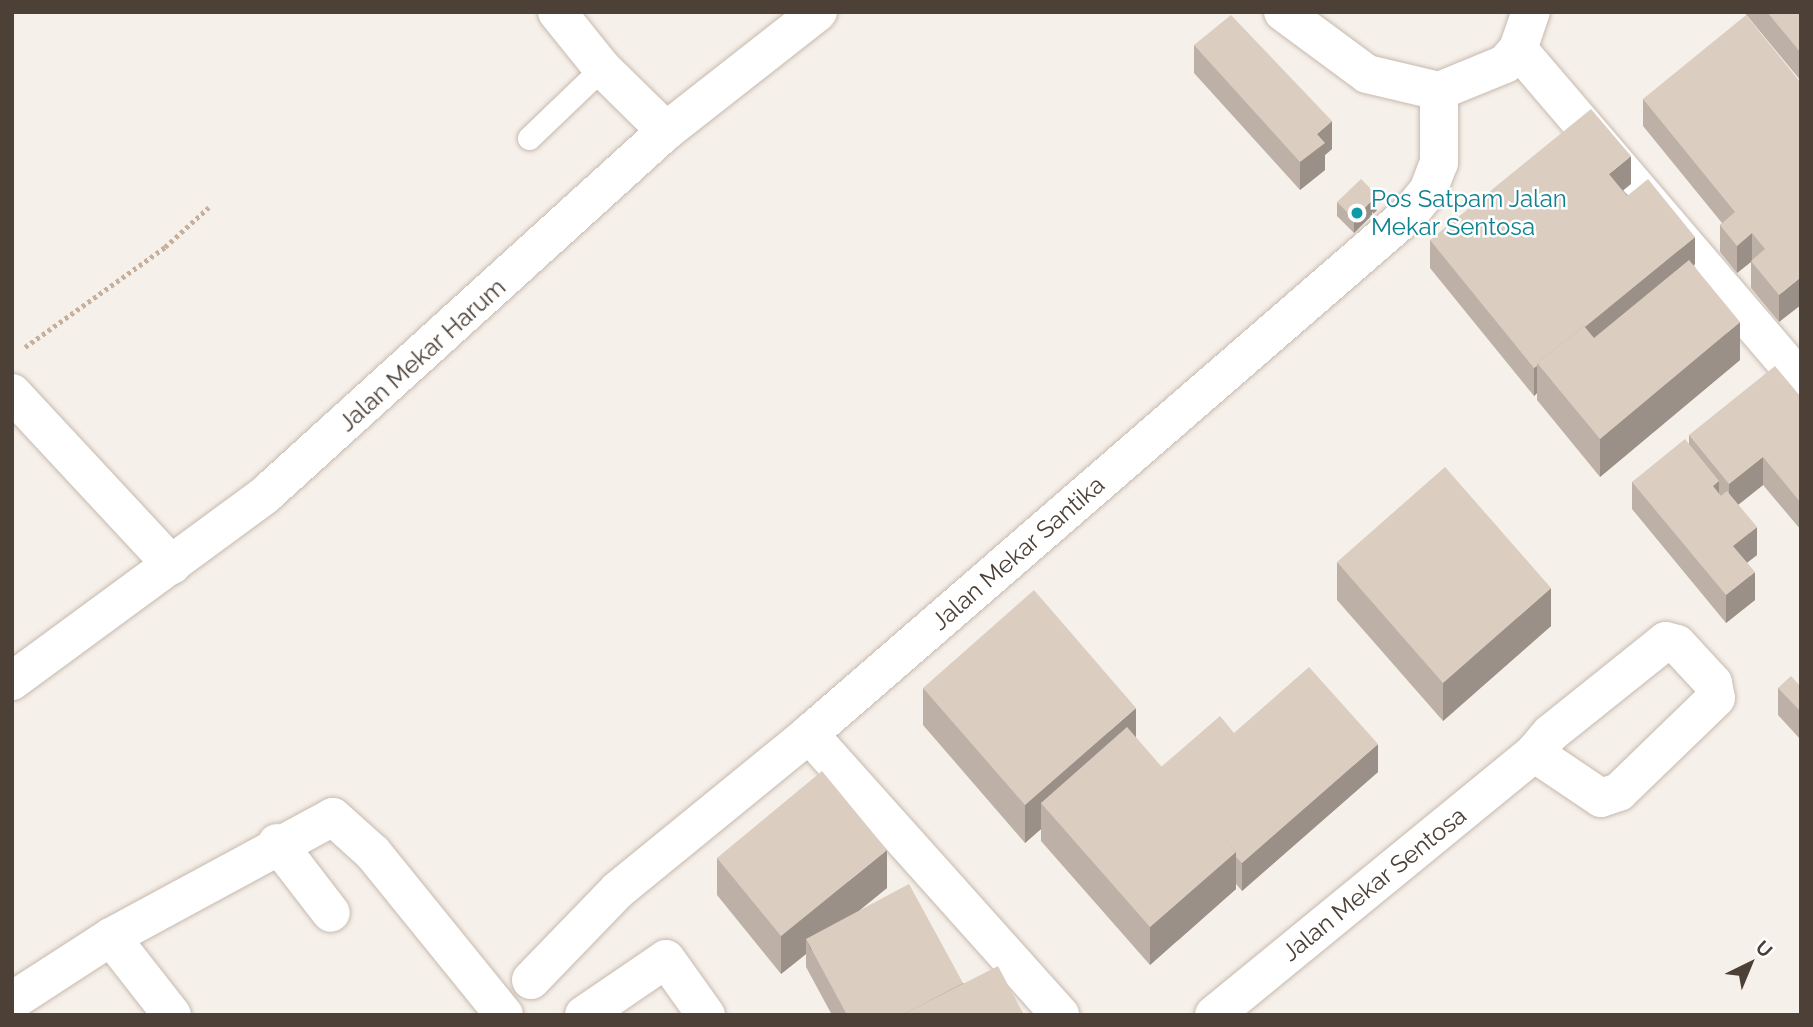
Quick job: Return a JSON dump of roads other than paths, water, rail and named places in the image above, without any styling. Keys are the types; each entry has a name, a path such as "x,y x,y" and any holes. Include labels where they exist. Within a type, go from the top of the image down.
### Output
{"street":[{"path":"557,12 602,68 666,131"},
{"name":"Jalan Mekar Harum","path":"12,681 172,565 388,388 666,131 818,12"},
{"path":"1283,12 1367,74 1439,91 1487,76 1518,49 1531,12"},
{"path":"1518,49 1801,380"},
{"name":"Jalan Mekar Santika","path":"531,980 618,890 809,734 1410,213 1429,191 1438,163 1439,91"},
{"path":"12,393 172,565"},
{"name":"Jalan Mekar Sentosa","path":"1214,1015 1534,753 1658,644 1677,644 1713,683 1716,698 1705,713 1619,792 1601,798 1534,753"},
{"path":"809,734 1060,1015"},
{"path":"12,1001 111,937 277,843 333,817 373,853 504,1015"},
{"path":"277,843 331,913"},
{"path":"111,937 172,1015"},
{"path":"584,1015 666,959 706,1015"}],"lane":[{"path":"529,138 602,68"}],"place":[{"name":"Pos Satpam Jalan Mekar Sentosa","path":"1357,213"}]}
